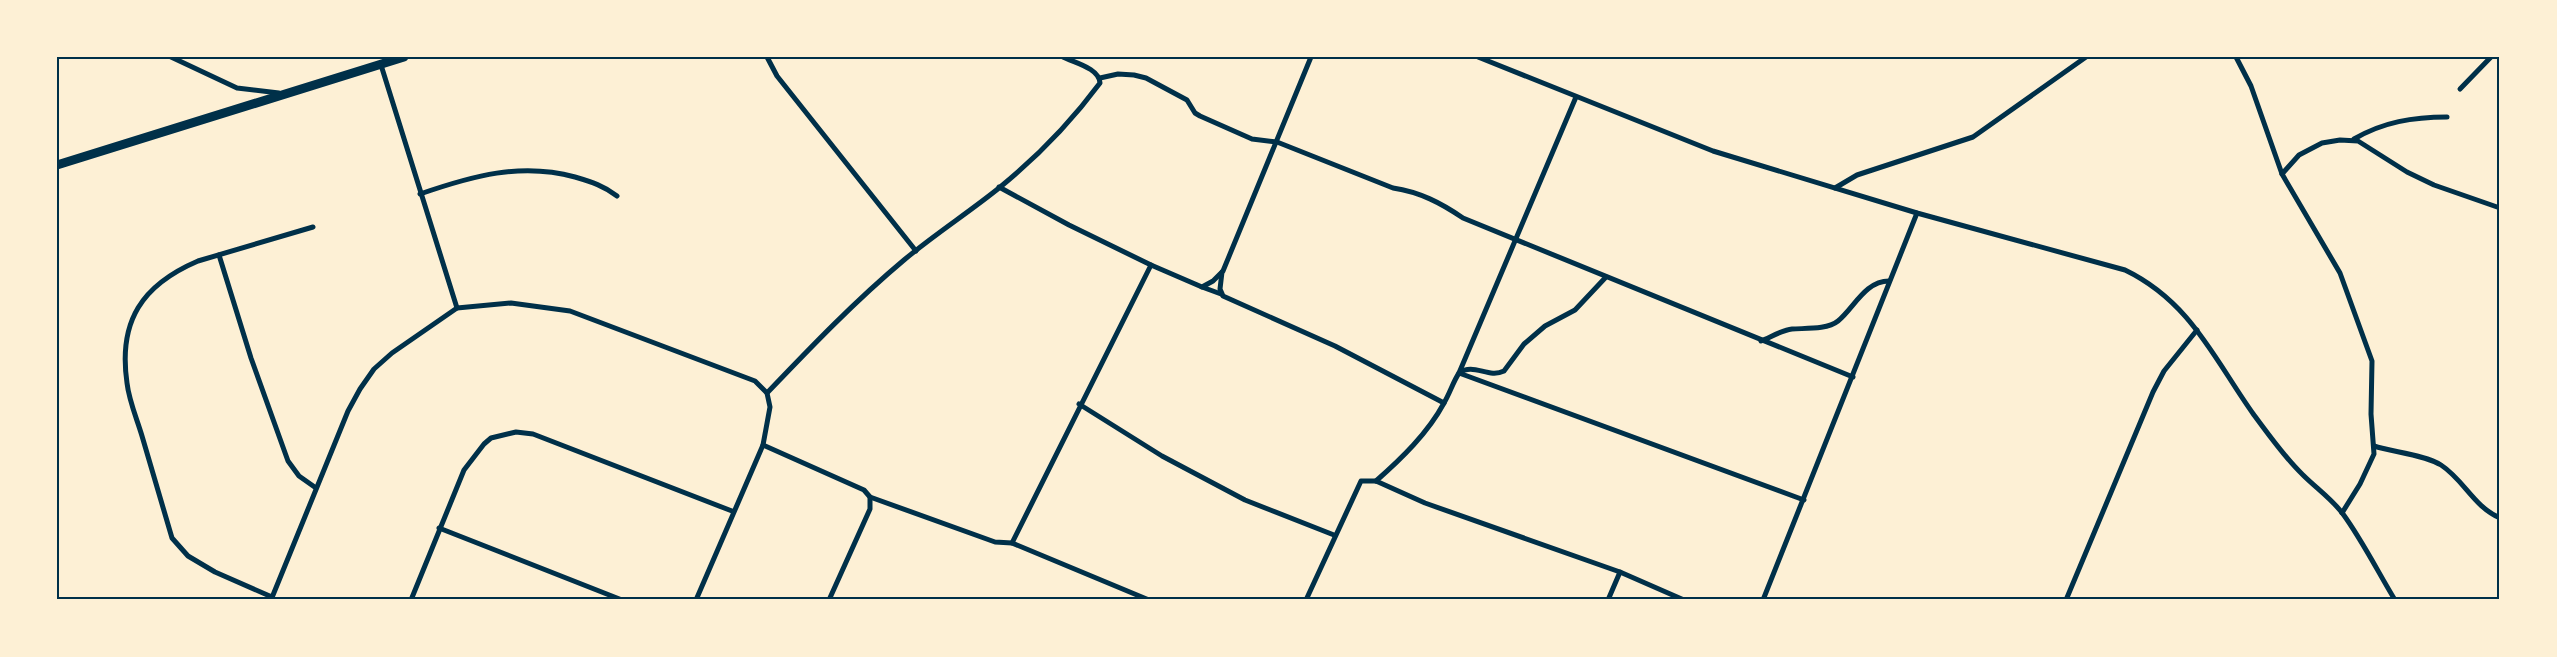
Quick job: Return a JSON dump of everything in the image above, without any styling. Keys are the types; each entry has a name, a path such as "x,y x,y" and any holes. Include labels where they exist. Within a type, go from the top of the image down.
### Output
{"highway":[{"path":"57,165 404,57"}],"street":[{"path":"171,57 237,88 283,94"},
{"path":"767,57 777,76 916,250"},
{"path":"767,393 846,311 916,250 999,188 1050,141 1086,102 1100,83 1100,78 1095,72 1063,57"},
{"path":"1221,294 1223,271 1311,57"},
{"path":"1478,57 1713,150 1917,213 2125,270 2147,280 2166,295 2197,330 2215,352 2254,414 2293,464 2342,513 2395,600"},
{"path":"1835,188 1857,175 1973,137 2086,57"},
{"path":"2236,57 2252,86 2282,174 2340,273 2368,344 2372,361 2371,414 2374,454 2360,484 2342,513"},
{"path":"2460,89 2491,57"},
{"path":"381,65 458,308"},
{"path":"1100,78 1118,74 1146,78 1187,100 1195,113 1200,116 1252,139 1277,142 1393,188 1411,191 1429,198 1463,218 1853,377"},
{"path":"1376,481 1399,460 1444,403 1459,373 1576,97"},
{"path":"2352,140 2367,131 2405,120 2447,117"},
{"path":"2282,174 2299,155 2322,143 2352,140 2364,144 2407,172 2433,185 2500,208"},
{"path":"420,194 494,172 526,170 559,173 604,186 617,196"},
{"path":"999,188 1150,265 1221,294 1335,346 1444,403"},
{"path":"1763,600 1917,213"},
{"path":"313,226 198,261 162,279 142,302 128,331 127,384 172,538 188,556 271,599 348,411 374,369 392,353 458,308 511,303 570,311 755,381 767,393 770,407 763,445 732,511 696,600"},
{"path":"219,255 251,358 288,461 299,476 316,488"},
{"path":"1012,543 1150,265"},
{"path":"1202,287 1213,281 1223,271"},
{"path":"1459,373 1471,368 1489,375 1504,371 1524,344 1545,326 1575,310 1606,277"},
{"path":"1761,341 1790,329 1830,325 1838,322 1866,291 1879,283 1889,281"},
{"path":"2066,600 2153,392 2164,371 2197,330"},
{"path":"1459,373 1804,500"},
{"path":"1079,404 1162,456 1245,500 1334,535"},
{"path":"411,600 464,470 491,438 516,432 533,434 732,511"},
{"path":"763,445 864,490 870,497 995,542 1012,543 1149,600"},
{"path":"2374,446 2441,465 2487,512 2500,518"},
{"path":"1307,600 1360,481 1376,481 1483,525 1620,572 1684,600"},
{"path":"829,600 870,509 870,497"},
{"path":"439,528 622,600"},
{"path":"1608,600 1620,572"}]}
